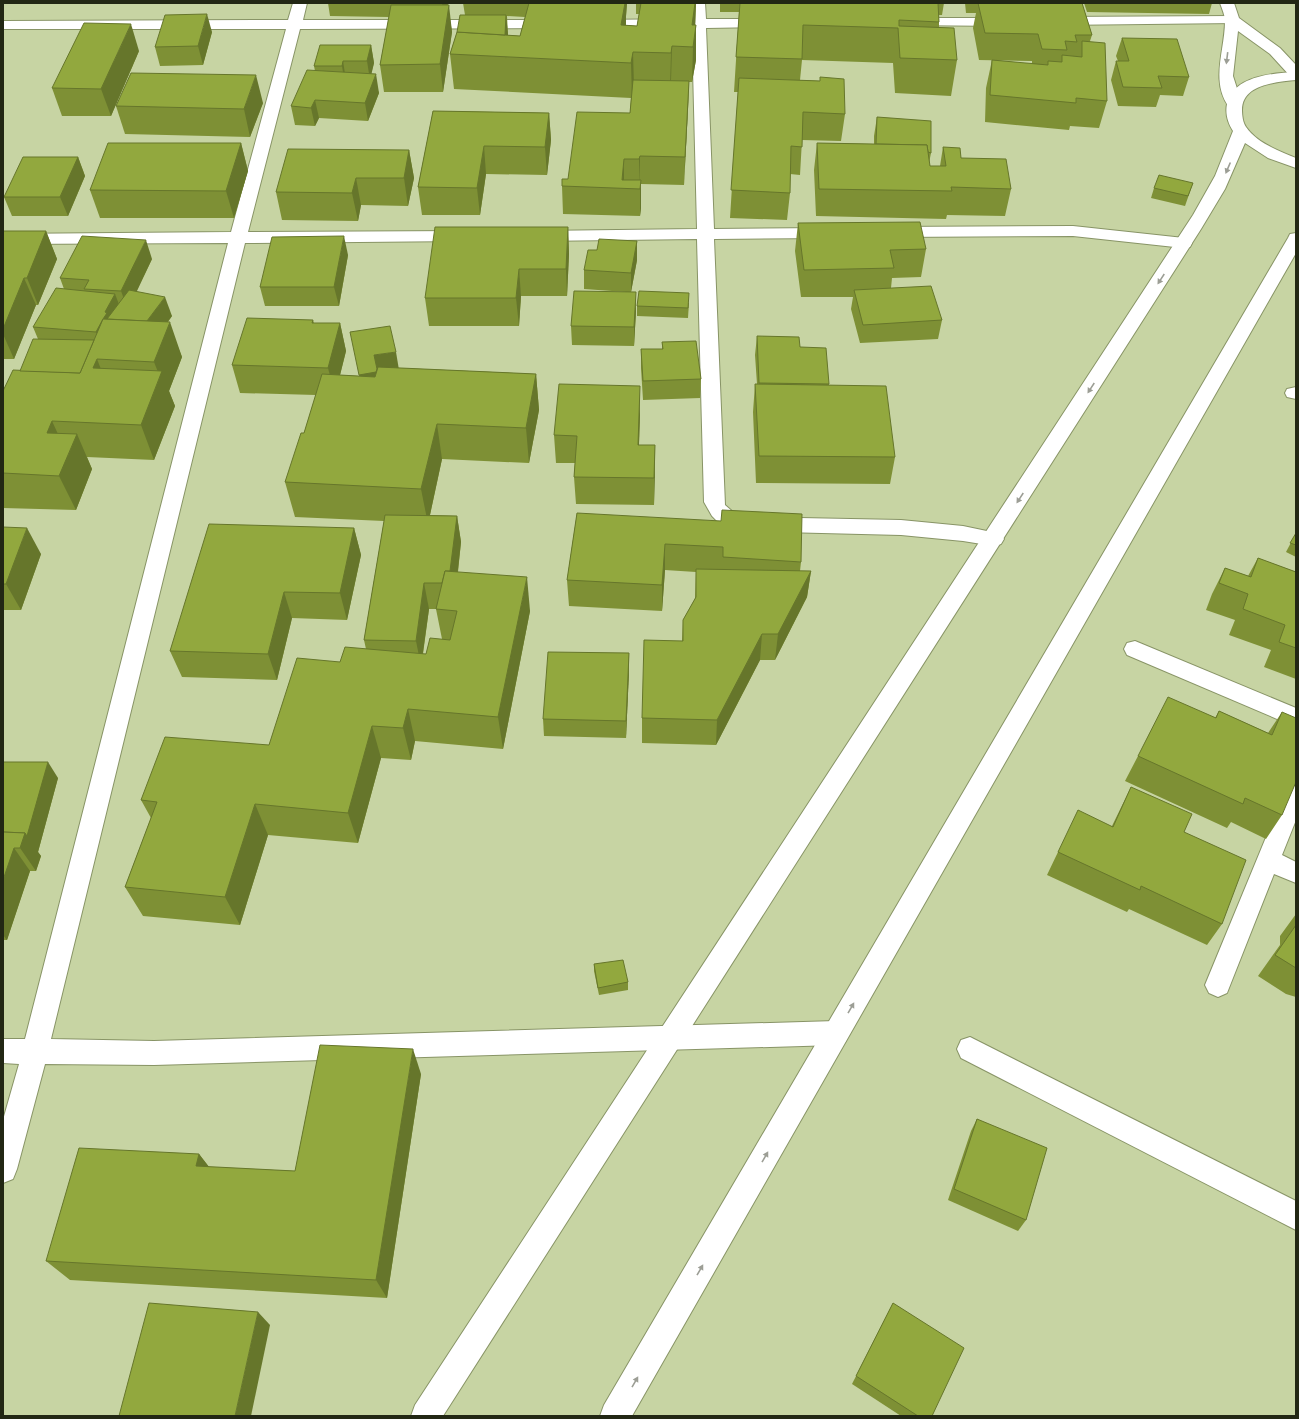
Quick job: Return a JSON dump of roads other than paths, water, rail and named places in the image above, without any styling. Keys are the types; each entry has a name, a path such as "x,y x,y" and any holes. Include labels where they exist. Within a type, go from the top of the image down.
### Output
{"street":[{"path":"3,1169 35,1052 238,238 300,3"},
{"path":"698,3 714,502 716,510 723,517 733,522 745,524 904,527 946,530 994,539"},
{"path":"1227,3 1232,20 1226,76 1234,104 1234,117 1241,131 1255,144 1269,152 1296,163"},
{"path":"1041,21 1232,20 1276,51 1296,75"},
{"path":"898,22 1017,22"},
{"path":"3,25 294,23 564,24"},
{"path":"580,24 786,23"},
{"path":"1234,104 1241,92 1255,83 1274,78 1296,75"},
{"path":"426,1416 1184,243 1220,185 1232,158 1241,131"},
{"path":"879,232 1073,231 1184,243"},
{"path":"523,236 840,233"},
{"path":"3,239 483,236"},
{"path":"615,1416 1296,238"},
{"path":"1135,649 1296,718"},
{"path":"1218,985 1296,792"},
{"path":"1268,860 1296,873"},
{"path":"3,1051 154,1053 836,1033"},
{"path":"970,1049 1296,1216"}]}
